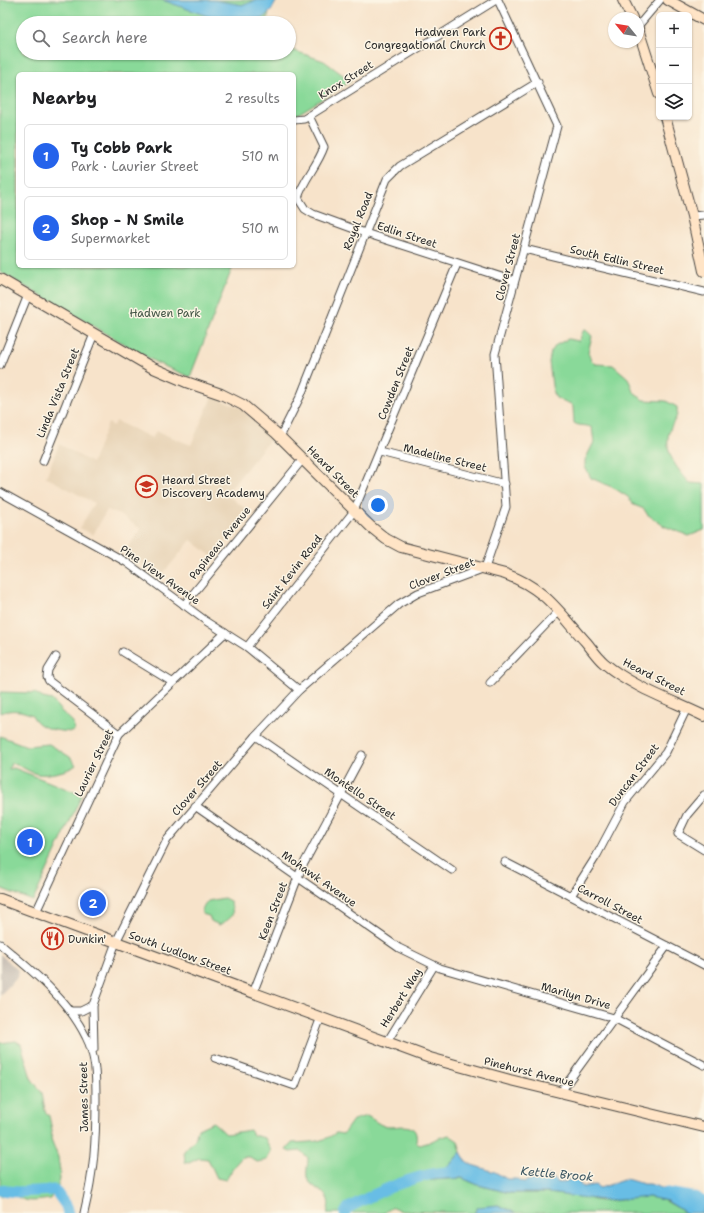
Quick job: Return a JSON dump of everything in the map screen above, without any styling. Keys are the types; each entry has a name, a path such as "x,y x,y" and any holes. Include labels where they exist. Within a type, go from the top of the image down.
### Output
{"street":[{"name":"Clover Street","path":"95,1062 93,1005 116,942 160,849 256,736 298,690 399,604 418,593 485,568 506,507 495,354 557,126 538,82 497,0"},
{"name":"Knox Street","path":"296,120 304,119 497,0"},
{"path":"623,0 629,12"},
{"path":"644,19 660,0"},
{"path":"668,0 704,20"},
{"path":"644,45 656,84"},
{"name":"Royal Road","path":"280,437 301,395 387,179 400,166 538,82"},
{"name":"Edlin Street","path":"309,116 324,147 316,165 300,190 298,200 305,209 313,214 365,233 457,264 514,281"},
{"path":"666,120 691,212 704,271"},
{"path":"691,212 704,215"},
{"name":"South Edlin Street","path":"524,249 704,292"},
{"name":"Cowden Street","path":"354,511 380,452 457,264"},
{"name":"Heard Street","path":"0,279 151,367 232,399 243,405 303,459 371,528 393,543 485,568 519,579 534,588 560,611 596,655 612,669 637,684 704,716"},
{"path":"0,364 28,295"},
{"name":"Linda Vista Street","path":"43,461 94,334"},
{"name":"Madeline Street","path":"380,452 505,484"},
{"name":"Papineau Avenue","path":"184,605 303,459"},
{"name":"Pine View Avenue","path":"0,492 126,562 184,605 247,646 298,690"},
{"name":"Saint Kevin Road","path":"247,646 354,511"},
{"path":"490,683 560,611"},
{"name":"Laurier Street","path":"36,912 119,734 225,632"},
{"path":"123,652 172,682"},
{"path":"56,657 48,670 47,677 49,681 119,734"},
{"name":"Duncan Street","path":"571,896 597,855 626,802 666,752 687,708"},
{"name":"Montello Street","path":"256,736 452,870"},
{"name":"Keen Street","path":"253,993 298,877 362,755"},
{"path":"704,795 687,815 678,834 704,850"},
{"name":"Mohawk Avenue","path":"196,806 399,948 434,966"},
{"name":"Carroll Street","path":"505,862 704,965"},
{"name":"South Ludlow Street","path":"0,899 253,993 352,1028"},
{"name":"James Street","path":"0,944 46,984 70,1011 89,1042 95,1062 95,1158 84,1213"},
{"path":"560,1092 667,946"},
{"name":"Marilyn Drive","path":"434,966 614,1018 704,1065"},
{"name":"Herbert Way","path":"387,1042 434,966"},
{"path":"70,1011 81,1011 93,1005"},
{"path":"214,1058 295,1086 321,1016"},
{"name":"Pinehurst Avenue","path":"352,1028 453,1065 704,1127"}],"shaded area":[{"name":"Heard Street Discovery Academy","path":"212,397 239,407 272,437 226,494 250,512 214,558 191,540 160,577 124,552 141,529 120,515 107,510 93,535 80,528 94,503 46,477 59,444 92,463 108,423 114,426 116,421 152,438 156,431 191,445"},
{"path":"0,954 19,971 16,979 0,995"}],"green space":[{"name":"Hadwen Park","path":"0,0 255,0 251,4 269,13 268,16 16,16 16,60 296,60 296,51 324,61 351,81 298,114 296,118 296,72 16,72 16,268 232,268 190,377 157,363 0,272"},
{"path":"584,329 592,336 588,352 591,360 595,364 613,365 628,378 633,391 643,400 666,401 677,407 677,416 668,435 669,450 675,464 690,483 704,484 704,530 689,536 664,526 647,514 644,509 634,505 628,497 614,488 591,478 585,467 585,460 594,442 592,428 574,423 573,407 571,404 556,398 553,393 549,362 551,352 556,345 568,339 579,341"},
{"path":"0,692 35,693 43,698 52,700 73,722 73,732 44,727 35,720 32,715 24,712 12,711 0,713"},
{"path":"0,736 27,746 49,744 70,757 76,765 57,772 37,774 11,763 9,769 14,768 82,795 33,901 0,888"},
{"path":"224,898 230,901 232,916 219,925 211,921 209,916 202,914 202,909 208,901"},
{"path":"16,1041 21,1044 31,1078 42,1093 45,1111 49,1116 52,1130 51,1139 58,1157 60,1171 58,1185 50,1199 30,1201 16,1196 12,1192 8,1192 0,1196 0,1043"},
{"path":"367,1116 384,1126 410,1127 414,1130 416,1135 416,1143 420,1145 449,1135 458,1141 461,1152 448,1167 432,1174 430,1180 462,1178 478,1185 510,1193 548,1193 587,1197 602,1201 649,1197 669,1203 686,1213 516,1213 498,1205 475,1211 475,1213 401,1211 393,1207 384,1213 327,1213 329,1206 326,1197 307,1178 308,1158 301,1151 290,1152 286,1150 292,1143 325,1139 336,1133 343,1134 353,1120"},
{"path":"213,1122 226,1134 250,1130 253,1135 265,1138 271,1151 267,1160 257,1162 250,1157 242,1157 226,1180 217,1178 208,1159 199,1158 189,1163 185,1162 184,1151 195,1139 198,1129"}],"water":[{"path":"162,0 213,0 244,5 256,0 277,0 271,11 265,16 207,16"},
{"path":"461,1152 466,1161 472,1165 495,1172 507,1179 518,1179 524,1182 549,1175 559,1183 576,1178 582,1187 595,1185 600,1188 626,1179 644,1184 650,1184 679,1194 704,1207 704,1213 686,1213 667,1201 649,1197 609,1201 548,1193 510,1193 478,1185 462,1178 430,1180 432,1174 448,1167"},
{"path":"498,1205 516,1213 475,1213 478,1207"}],"waterway":[{"name":"Kettle Brook","path":"345,1213 348,1208 408,1180 447,1172"},
{"name":"Kettle Brook","path":"0,1190 17,1192 55,1190 66,1206 68,1213"},
{"name":"Kettle Brook","path":"667,1193 697,1198 704,1203"}],"place":[{"name":"Hadwen Park Congregational Church","path":"501,38"},
{"name":"Heard Street Discovery Academy","path":"147,486"},
{"name":"Ty Cobb Park","path":"30,842"},
{"name":"Shop - N Smile","path":"93,903"},
{"name":"Dunkin'","path":"53,939"}]}
